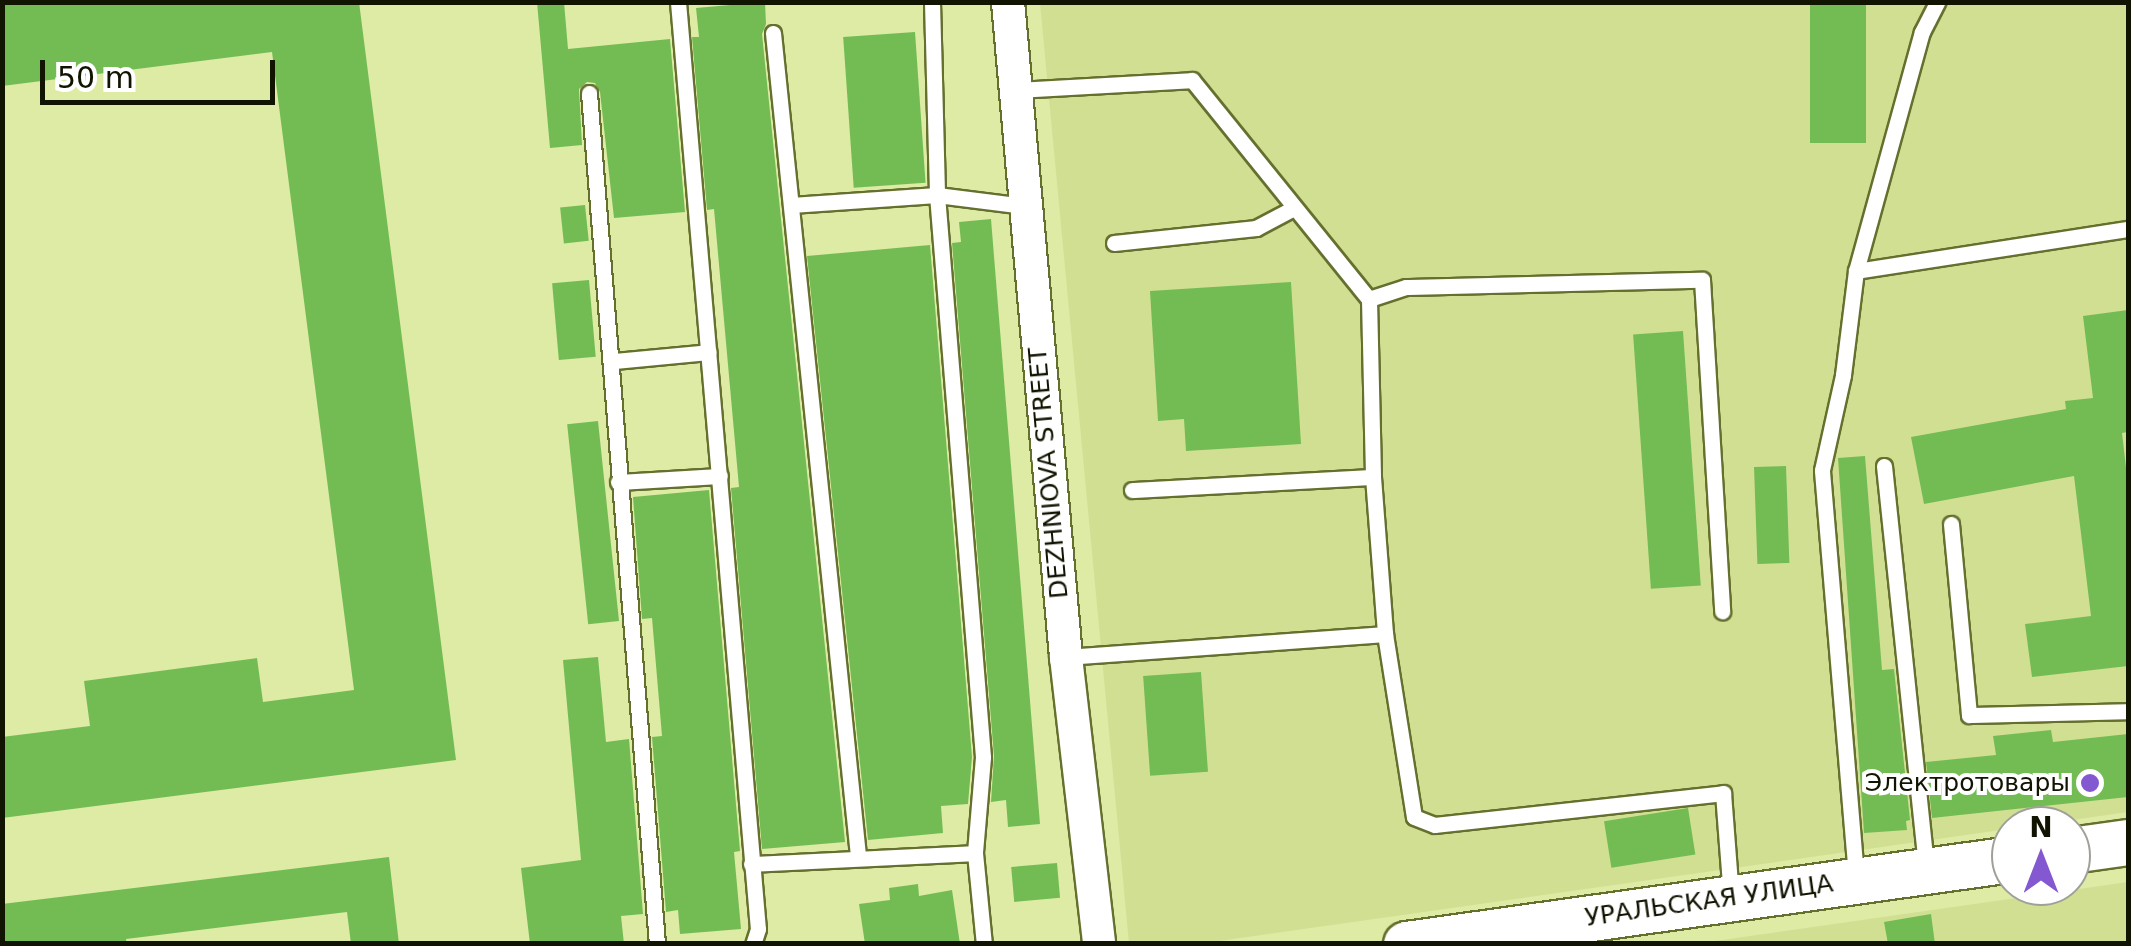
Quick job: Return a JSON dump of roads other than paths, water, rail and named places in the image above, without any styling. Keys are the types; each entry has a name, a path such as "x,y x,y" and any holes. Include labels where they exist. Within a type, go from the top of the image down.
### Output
{"main road":[{"path":"2091,847 2128,842"},
{"path":"2091,858 2128,853"},
{"path":"1477,944 1991,863"},
{"path":"1927,875 1991,870"},
{"name":"УРАЛЬСКАЯ УЛИЦА","path":"1406,944 1732,903"}],"street":[{"name":"DEZHNIOVA STREET","path":"1008,2 1066,657 1099,944"}],"lane":[{"path":"678,2 758,928 753,944"},
{"path":"932,2 937,195 983,757 976,853 984,944"},
{"path":"1857,885 1822,470 1843,375 1856,272 1922,32 1938,2"},
{"path":"773,33 858,855"},
{"path":"1015,90 1192,80 1368,299 1373,477 1384,634 1414,816 1436,826 1723,793 1732,903"},
{"path":"589,93 614,361 618,482 658,944"},
{"path":"791,206 937,195 1024,206"},
{"path":"1114,243 1256,228 1294,208"},
{"path":"1856,272 2128,229"},
{"path":"1368,299 1406,286 1702,280 1722,611"},
{"path":"614,361 709,352"},
{"path":"1884,466 1927,875"},
{"path":"618,482 720,476"},
{"path":"1132,490 1373,477"},
{"path":"1952,524 1969,715 2128,712"},
{"path":"1066,657 1384,634"},
{"path":"751,864 858,855 976,853"}],"place":[{"name":"Электротовары","path":"2090,783"}]}
